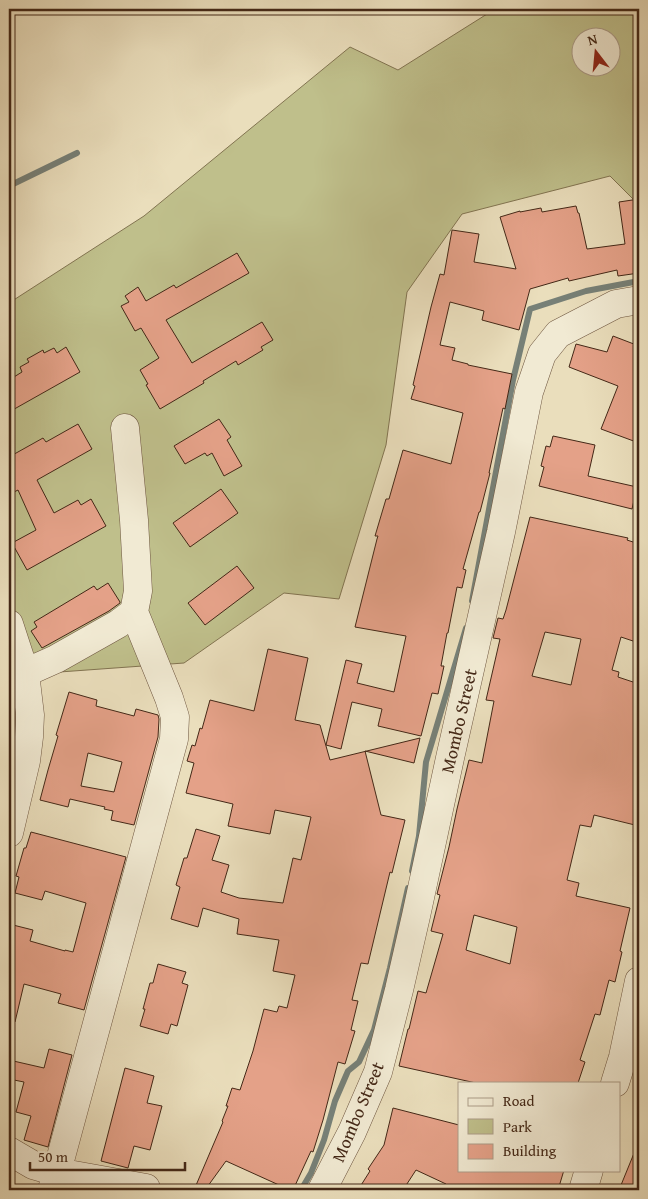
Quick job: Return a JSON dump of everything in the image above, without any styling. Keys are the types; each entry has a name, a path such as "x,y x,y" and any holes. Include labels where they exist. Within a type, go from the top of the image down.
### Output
{"street":[{"name":"Mombo Street","path":"322,1190 352,1132 378,1072 416,916 501,532 529,392 542,354 558,334 616,304 639,300"},
{"path":"55,1181 174,739 175,717 134,612 138,591 134,520 125,428"},
{"path":"17,677 56,659 118,624 134,612"},
{"path":"9,624 17,677 30,715 26,761 9,833"},
{"path":"615,1082 639,981"},
{"path":"9,1151 55,1181 146,1188"},
{"path":"583,1190 588,1172"}],"green space":[{"path":"495,9 639,9 639,205 610,176 462,214 407,292 386,445 339,599 284,593 184,663 18,675 9,647 9,303 144,216 350,47 398,70"}],"building":[{"path":"639,199 639,273 618,276 617,270 569,281 568,278 530,289 519,330 482,320 484,311 450,302 440,345 455,348 452,360 512,374 490,473 463,569 466,570 462,588 457,587 441,666 444,666 438,694 432,693 421,736 378,726 382,709 352,702 341,749 326,745 346,660 362,664 357,683 394,692 406,636 355,627 378,536 375,536 386,499 389,499 403,450 451,464 463,413 411,399 431,307 440,274 444,275 452,230 479,234 474,262 516,269 500,217 520,211 541,208 542,212 576,206 587,249 625,244 619,202"},
{"path":"237,253 249,273 166,320 192,363 262,322 273,340 261,347 263,350 238,365 236,361 203,381 204,383 160,409 146,385 148,384 140,370 159,358 141,328 135,331 121,306 129,302 125,296 138,287 146,301 174,285 176,288"},
{"path":"613,336 639,346 639,443 601,429 618,386 569,367 576,344 607,352"},
{"path":"66,347 80,372 9,412 9,380 22,372 20,367 29,362 27,359 43,350 44,353 54,348 57,353"},
{"path":"219,419 231,437 227,440 242,466 224,476 212,453 207,456 205,453 185,464 174,446"},
{"path":"78,424 92,449 37,480 54,513 78,500 81,505 91,499 106,526 27,570 12,543 36,530 18,490 14,492 9,482 9,457 43,438 46,442"},
{"path":"553,436 595,445 588,476 637,487 632,509 539,486 544,467 541,466 546,446 550,447"},
{"path":"221,489 238,513 190,547 173,523"},
{"path":"530,517 628,538 627,540 639,544 639,643 621,637 612,670 619,672 618,677 639,684 639,826 594,815 591,827 580,825 567,880 579,883 576,896 630,908 615,982 609,980 600,1015 595,1014 580,1060 585,1062 578,1082 471,1082 399,1066 418,991 426,993 443,934 431,931 440,895 437,894 469,760 482,763 494,701 486,700 500,639 493,638 498,618 503,619","holes":["545,632 581,639 571,685 532,676","474,915 517,927 510,964 466,950"]},
{"path":"237,566 254,588 205,625 188,603"},
{"path":"108,583 120,603 42,648 31,631 37,627 34,622 94,586 97,590"},
{"path":"268,649 308,658 295,720 320,725 330,760 365,751 381,815 405,820 392,873 390,872 368,964 361,963 352,1000 358,1001 351,1030 355,1031 345,1064 338,1062 313,1152 311,1151 293,1190 226,1161 205,1190 194,1190 223,1122 232,1088 240,1090 264,1009 277,1012 279,1006 287,1008 295,975 273,971 279,940 237,934 239,919 203,908 198,927 171,919 180,887 176,885 184,858 187,858 196,829 220,836 212,860 229,865 221,892 239,898 283,903 293,858 301,860 311,817 275,810 270,834 228,826 233,804 186,793 194,763 187,761 192,745 195,746 200,728 202,729 210,700 254,711"},
{"path":"69,692 97,700 96,706 134,716 136,709 158,715 158,737 134,825 111,820 113,811 104,809 105,807 70,799 68,807 40,800 58,736 56,735","holes":["88,753 122,762 114,792 81,786"]},
{"path":"420,738 414,763 366,751"},
{"path":"31,832 126,857 84,1010 58,1003 61,994 24,984 15,1022 9,1021 9,924 33,930 30,941 73,952 86,903 45,891 42,900 15,893 19,877 16,876"},
{"path":"158,964 186,972 182,983 188,985 177,1026 171,1024 168,1034 140,1026 150,983 153,983"},
{"path":"49,1049 72,1055 48,1147 24,1140 31,1116 16,1112 24,1082 9,1079 9,1060 44,1068"},
{"path":"125,1068 154,1076 147,1103 162,1106 150,1150 134,1146 128,1168 101,1161"},
{"path":"393,1108 458,1125 458,1172 563,1172 558,1190 443,1190 446,1184 416,1170 403,1190 358,1190 370,1171 368,1169 384,1145"},
{"path":"639,1141 639,1190 619,1190"}],"waterway":[{"path":"9,186 77,153"},
{"path":"472,601 513,380 530,309 586,291 639,281"},
{"path":"412,871 419,836 426,762 466,628"},
{"path":"301,1190 311,1173 324,1140 335,1101 348,1071 359,1062 374,1030 408,888"}]}
